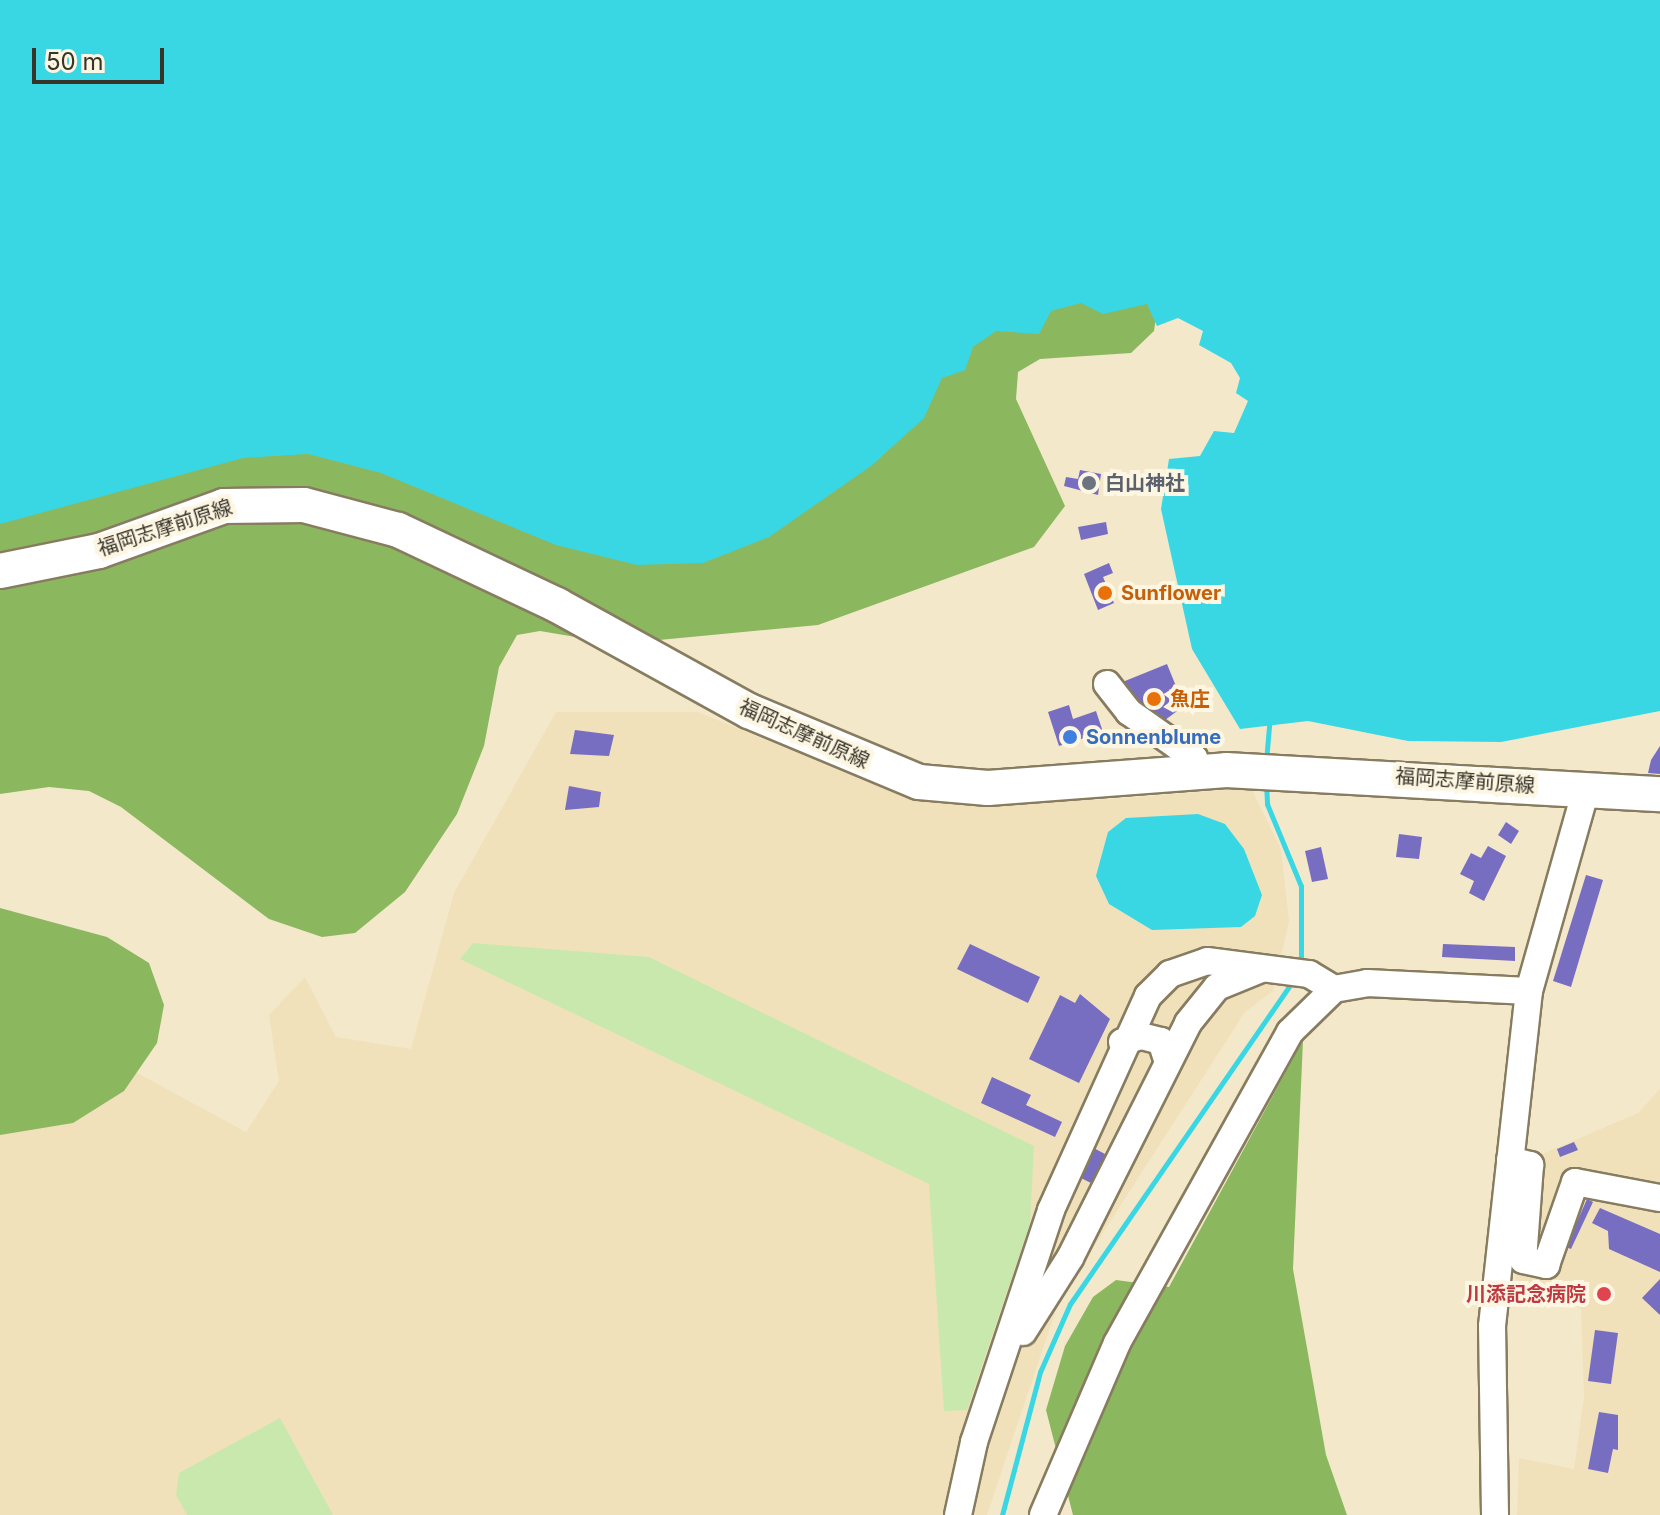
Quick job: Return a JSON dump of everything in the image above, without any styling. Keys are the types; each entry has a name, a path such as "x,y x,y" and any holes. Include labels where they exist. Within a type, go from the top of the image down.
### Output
{"main road":[{"name":"福岡志摩前原線","path":"0,571 99,551 224,506 304,505 398,530 557,605 749,711 919,782 988,788 1211,771 1301,772 1660,794"}],"street":[{"path":"1107,684 1129,712 1211,771"},
{"path":"1495,1515 1492,1326 1529,991 1586,790"},
{"path":"958,1515 974,1442 1006,1358 1041,1242 1122,1042 1170,974 1207,961 1309,974 1334,989 1407,981 1529,991"},
{"path":"1006,1358 1080,1240 1099,1187 1168,1062 1217,987 1269,971"},
{"path":"1043,1515 1125,1329 1290,1032 1334,989"},
{"path":"1122,1042 1141,1036 1161,1041 1168,1062"},
{"path":"1510,1160 1530,1165 1523,1260 1546,1265 1575,1182 1660,1198"},
{"path":"1041,1242 1080,1240"}],"shaded area":[{"path":"556,712 698,712 908,799 1100,800 1251,788 1281,849 1289,921 1273,991 1245,1012 1059,1301 987,1515 0,1515 0,1049 62,1032 246,1132 279,1081 269,1015 305,977 336,1037 411,1049 454,893"},
{"name":"川添記念病院","path":"1660,1089 1660,1515 1517,1515 1519,1458 1574,1469 1584,1397 1581,1309 1515,1279 1526,1161 1638,1113"}],"green space":[{"path":"904,277 1158,304 1154,331 1131,353 1040,359 1018,372 1016,399 1065,506 1034,547 818,625 617,644 540,631 517,635 499,667 484,746 457,814 405,892 355,933 322,937 269,919 121,807 89,791 49,787 0,794 0,409"},
{"path":"0,908 107,937 149,963 164,1005 157,1043 124,1091 73,1123 0,1135"},
{"path":"473,943 649,957 1034,1146 1030,1224 967,1410 944,1411 929,1184 460,959"},
{"path":"1303,1040 1293,1269 1326,1455 1347,1515 1073,1515 1046,1410 1065,1346 1093,1297 1116,1280 1169,1287"},
{"path":"280,1418 333,1515 187,1515 176,1495 179,1473"}],"water":[{"path":"0,0 1660,0 1660,711 1501,742 1408,741 1308,721 1240,729 1192,649 1161,509 1169,459 1200,456 1214,431 1234,433 1248,401 1236,393 1240,378 1231,363 1199,345 1203,331 1178,318 1157,326 1147,304 1103,314 1081,303 1051,311 1039,334 996,331 973,347 965,370 942,378 924,418 871,466 769,537 703,563 637,565 556,545 381,473 308,454 243,458 0,524"},
{"path":"1198,814 1225,824 1244,849 1262,895 1255,916 1241,927 1152,930 1109,904 1096,876 1108,832 1126,818"}],"building":[{"path":"1080,470 1101,474 1098,495 1064,486 1066,477 1078,479"},
{"path":"1106,522 1108,534 1081,540 1078,527"},
{"path":"1109,563 1113,573 1103,577 1114,603 1098,610 1084,574"},
{"path":"1167,664 1184,706 1161,723 1120,683"},
{"path":"1069,705 1073,719 1096,711 1103,732 1059,746 1048,712"},
{"path":"575,730 614,735 609,756 570,754"},
{"path":"1660,746 1660,774 1648,773 1651,760"},
{"path":"569,786 601,792 599,807 565,810"},
{"path":"1506,822 1519,831 1511,844 1498,835"},
{"path":"1399,834 1422,837 1419,859 1396,857"},
{"path":"1488,846 1506,856 1484,901 1469,893 1474,881 1460,874 1471,853 1481,858"},
{"path":"1321,847 1328,879 1312,882 1305,851"},
{"path":"1586,875 1603,880 1571,987 1553,981"},
{"path":"970,944 1040,977 1028,1003 957,969"},
{"path":"1443,944 1515,947 1515,961 1442,957"},
{"path":"1080,994 1110,1019 1079,1083 1029,1059 1060,995 1075,1003"},
{"path":"992,1077 1031,1095 1026,1105 1062,1122 1055,1137 981,1103"},
{"path":"1574,1142 1578,1150 1560,1157 1557,1149"},
{"path":"1088,1145 1122,1163 1107,1191 1073,1174"},
{"path":"1587,1199 1593,1202 1571,1249 1566,1247"},
{"path":"1600,1208 1660,1234 1660,1272 1609,1249 1608,1231 1592,1223"},
{"path":"1660,1279 1660,1315 1642,1298"},
{"path":"1595,1330 1618,1333 1611,1384 1588,1381"},
{"path":"1599,1412 1618,1415 1618,1450 1613,1449 1608,1473 1588,1469"}],"waterway":[{"path":"1266,761 1269,724"},
{"path":"1266,783 1267,804 1301,886 1301,966"},
{"path":"1002,1515 1040,1372 1070,1304 1293,981"}],"place":[{"name":"白山神社","path":"1089,483"},
{"name":"Sunflower","path":"1105,593"},
{"name":"魚庄","path":"1154,699"},
{"name":"Sonnenblume","path":"1070,737"},
{"name":"川添記念病院","path":"1604,1294"}]}
